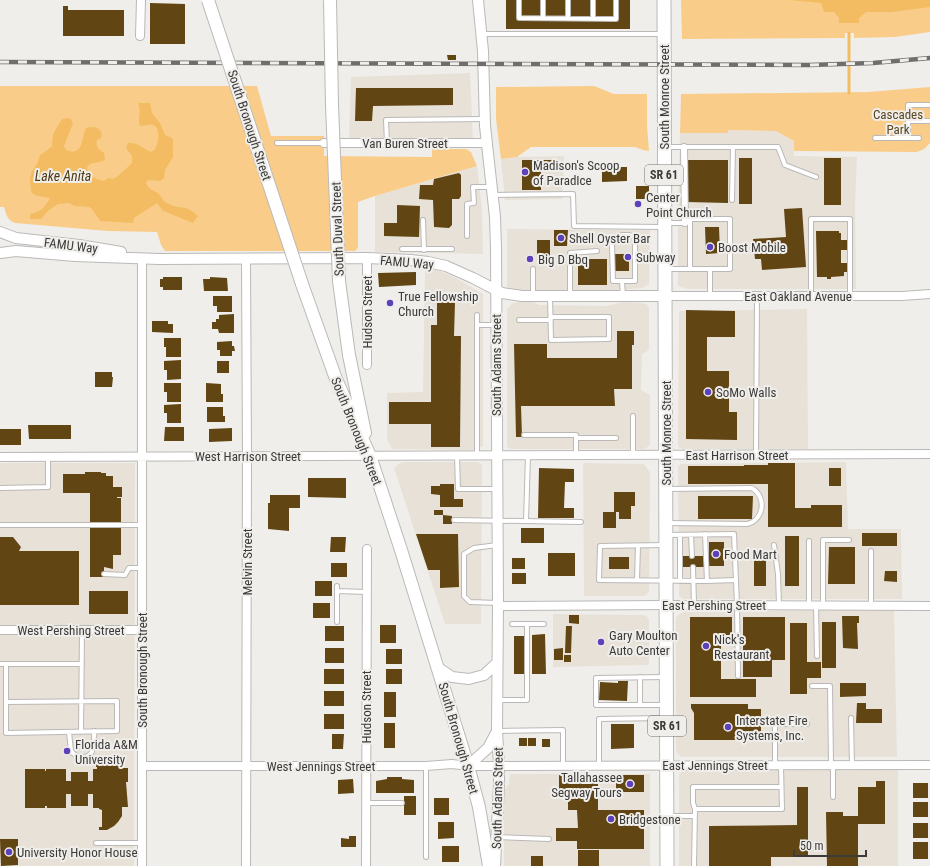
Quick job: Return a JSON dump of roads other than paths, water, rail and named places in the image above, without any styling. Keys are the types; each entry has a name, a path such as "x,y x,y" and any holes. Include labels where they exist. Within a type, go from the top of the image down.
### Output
{"main road":[{"name":"South Bronough Street","path":"208,0 302,284 339,386 370,456 438,667 468,766 479,807 489,866"},
{"name":"South Duval Street","path":"330,0 332,105 339,281 349,354 370,456"},
{"name":"South Monroe Street","path":"663,1 668,765 667,866"}],"street":[{"path":"140,36 141,0"},
{"name":"South Adams Street","path":"478,0 485,119 496,248 498,605 497,731 500,765 495,866"},
{"name":"Van Buren Street","path":"324,143 487,144"},
{"path":"684,147 687,223"},
{"name":"FAMU Way","path":"0,232 16,238 90,247 142,258"},
{"path":"0,236 0,250"},
{"name":"FAMU Way","path":"0,253 16,251 75,256 246,259 367,258 410,255 428,262 446,266 509,295 665,296"},
{"name":"South Bronough Street","path":"142,258 142,866"},
{"name":"Hudson Street","path":"367,258 367,365"},
{"name":"Melvin Street","path":"246,259 246,866"},
{"name":"East Oakland Avenue","path":"665,296 902,296 930,294"},
{"name":"East Harrison Street","path":"496,456 930,454"},
{"name":"West Harrison Street","path":"0,457 496,456"},
{"name":"Hudson Street","path":"366,866 367,548"},
{"name":"East Pershing Street","path":"498,605 930,606"},
{"name":"West Pershing Street","path":"0,630 143,630"},
{"path":"438,667 452,677 470,679 484,675 497,663"},
{"name":"South Adams Street","path":"468,766 488,748 497,731"},
{"name":"West Jennings Street","path":"142,766 500,765"},
{"name":"East Jennings Street","path":"500,765 930,765"}],"lane":[{"path":"519,0 519,18 616,19 616,0"},
{"path":"543,0 543,18"},
{"path":"568,0 568,18"},
{"path":"593,0 593,18"},
{"path":"481,34 664,34"},
{"path":"908,138 908,105 930,105"},
{"path":"386,143 386,120 485,119"},
{"path":"908,120 930,121"},
{"path":"874,138 919,138"},
{"path":"277,143 324,143"},
{"path":"664,147 778,147 786,165 816,177"},
{"path":"732,200 734,147"},
{"path":"467,236 467,204 474,204 473,187 492,191 573,194 574,226 665,225 687,223 690,219 730,219 730,269 665,269"},
{"path":"811,296 811,219 850,219 850,296"},
{"path":"423,220 424,250"},
{"path":"687,223 690,269"},
{"path":"622,235 629,235 635,237 635,281 622,281 613,281 612,246 616,238 622,235"},
{"path":"402,250 410,255 424,250 452,249"},
{"path":"570,296 570,253 597,251"},
{"path":"533,269 533,296"},
{"path":"710,269 710,296"},
{"path":"622,281 623,296"},
{"path":"518,320 551,318 609,316 609,339 551,340 551,318 550,296"},
{"path":"756,455 757,296"},
{"path":"477,315 477,456"},
{"path":"477,325 496,325"},
{"path":"633,416 633,455"},
{"path":"524,435 576,435 576,438 616,438"},
{"path":"576,438 576,455"},
{"path":"526,521 528,455"},
{"path":"0,488 48,487 48,456"},
{"path":"457,456 458,489 497,489"},
{"path":"666,489 752,488 758,491 761,497 761,511 758,519 747,524 666,534 638,546 600,546 599,580 736,580"},
{"path":"454,520 581,522"},
{"path":"0,526 143,525"},
{"path":"666,534 734,534 738,676"},
{"path":"705,534 707,581"},
{"path":"680,535 680,581"},
{"path":"691,535 692,556"},
{"path":"816,606 823,540 849,540"},
{"path":"809,541 816,606 817,656"},
{"path":"497,545 474,548 464,554 464,596 470,602 498,605"},
{"path":"774,545 778,574 778,605"},
{"path":"637,580 638,546"},
{"path":"871,551 872,606"},
{"path":"693,567 694,605"},
{"path":"104,574 125,575 129,568 143,568"},
{"path":"337,586 337,622"},
{"path":"337,591 367,592"},
{"path":"512,624 544,624"},
{"path":"497,700 527,700 527,624"},
{"path":"81,732 82,630"},
{"path":"0,664 82,664"},
{"path":"6,664 6,702 6,733 117,731 117,701 6,702"},
{"path":"640,677 640,705"},
{"path":"667,677 596,678 596,705 667,705"},
{"path":"812,686 830,686 833,797"},
{"path":"599,765 599,719 667,718"},
{"path":"851,718 852,765"},
{"path":"695,809 782,809 775,724 807,724"},
{"path":"497,731 563,730 563,765"},
{"path":"69,732 71,751 77,756 84,757 91,753 93,749 94,731"},
{"path":"426,766 426,857"},
{"path":"694,866 695,809 693,803 693,787 781,787"},
{"path":"366,803 402,803"},
{"path":"668,816 695,816"},
{"path":"497,837 549,839"},
{"path":"96,843 142,843"}],"water":[{"path":"789,0 930,0 930,7 892,12 866,12 859,18 859,23 839,23 839,18 834,12 824,12 821,3"},
{"name":"Lake Anita","path":"138,103 150,103 152,113 160,123 165,135 172,138 173,141 173,157 165,170 164,178 160,181 148,180 146,183 148,187 158,193 167,203 194,212 198,216 193,223 162,210 157,203 134,218 133,223 100,221 89,207 75,206 69,203 58,204 49,210 41,219 30,219 30,214 42,209 50,198 33,194 31,191 31,173 37,164 40,155 52,146 53,134 62,119 71,119 73,123 64,146 66,150 76,151 79,149 86,128 95,127 100,130 102,135 101,138 97,140 97,146 104,153 105,159 103,161 90,164 87,167 91,175 104,181 108,178 113,179 118,176 132,163 132,156 126,148 128,143 136,144 151,152 157,145 158,133 156,126 140,126 140,109"}],"waterway":[{"path":"849,33 849,93"}],"railway":[{"path":"0,62 809,65 873,63 930,58"}],"place":[{"name":"Madison's Scoop of ParadIce","path":"525,172"},
{"name":"Center Point Church","path":"638,204"},
{"name":"Shell Oyster Bar","path":"561,238"},
{"name":"Boost Mobile","path":"710,247"},
{"name":"Subway","path":"628,257"},
{"name":"Big D Bbq","path":"530,259"},
{"name":"True Fellowship Church","path":"390,303"},
{"name":"SoMo Walls","path":"708,392"},
{"name":"Food Mart","path":"716,554"},
{"name":"Gary Moulton Auto Center","path":"601,642"},
{"name":"Nick's Restaurant","path":"706,646"},
{"name":"Interstate Fire Systems, Inc.","path":"728,727"},
{"name":"Florida A&M University","path":"67,751"},
{"name":"Tallahassee Segway Tours","path":"630,784"},
{"name":"Bridgestone","path":"611,819"},
{"name":"University Honor House","path":"9,852"}],"park label":[{"name":"Cascades Park","path":"898,122"}]}
